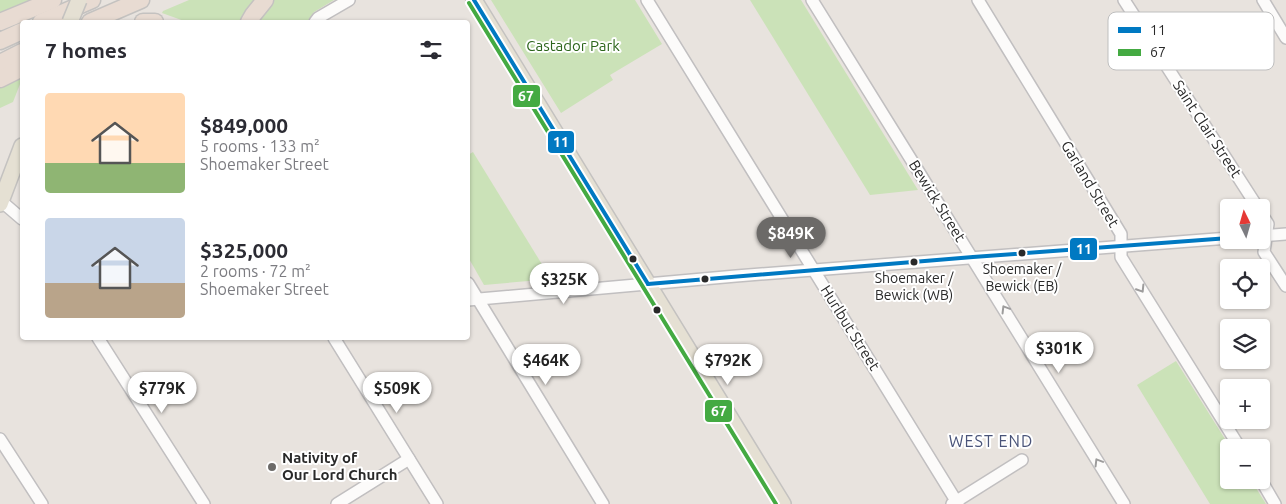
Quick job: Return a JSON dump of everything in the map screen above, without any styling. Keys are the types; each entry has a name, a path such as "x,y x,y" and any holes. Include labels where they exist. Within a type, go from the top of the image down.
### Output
{"highway":[{"path":"0,22 53,0"},
{"path":"46,20 92,0"},
{"path":"95,20 141,0"},
{"path":"251,20 265,0"},
{"path":"0,40 20,32"},
{"path":"0,63 20,53"},
{"path":"0,78 20,69"}],"main road":[{"path":"71,20 79,0"},
{"path":"474,0 783,504"},
{"path":"1,203 20,151"}],"street":[{"path":"316,20 349,0"},
{"name":"Hurlbut Street","path":"648,0 956,503"},
{"name":"Bewick Street","path":"812,0 973,257 1124,504"},
{"name":"Garland Street","path":"978,0 1121,234 1121,256 1234,439"},
{"name":"Saint Clair Street","path":"1124,0 1132,12"},
{"path":"1263,0 1270,12"},
{"path":"1274,18 1286,38"},
{"name":"Saint Clair Street","path":"1169,70 1252,199"},
{"path":"1,203 20,217"},
{"path":"1270,235 1286,234"},
{"path":"603,504 473,299 973,257 1220,239"},
{"path":"1264,249 1264,252 1286,286"},
{"path":"99,340 204,504"},
{"path":"335,340 437,504"},
{"path":"0,439 42,504"},
{"path":"337,504 409,459"},
{"path":"956,503 1022,460"},
{"path":"1266,489 1276,504"}],"green space":[{"path":"0,0 38,0 0,14"},
{"path":"189,0 259,0 245,20 181,20 162,13"},
{"path":"273,0 334,0 314,12 308,20 258,20"},
{"name":"Castador Park","path":"491,0 635,0 662,44 610,75 613,80 561,113"},
{"path":"750,0 801,0 918,190 870,195"},
{"path":"20,75 20,84 13,102 0,108 0,85"},
{"path":"473,152 551,279 484,285 470,260 470,154"},
{"path":"1176,361 1225,439 1220,439 1220,489 1257,489 1266,504 1210,504 1137,385"}],"transit line":[{"name":"11","path":"474,0 648,284"},
{"name":"67","path":"469,3 776,504"},
{"name":"11","path":"648,284 1220,239"}],"place":[{"name":"Shoemaker / Bewick (EB)","path":"1022,253"},
{"name":"Shoemaker / Bewick (WB)","path":"914,262"},
{"name":"Nativity of Our Lord Church","path":"272,467"}],"district":[{"name":"WEST END","path":"991,441"}]}
